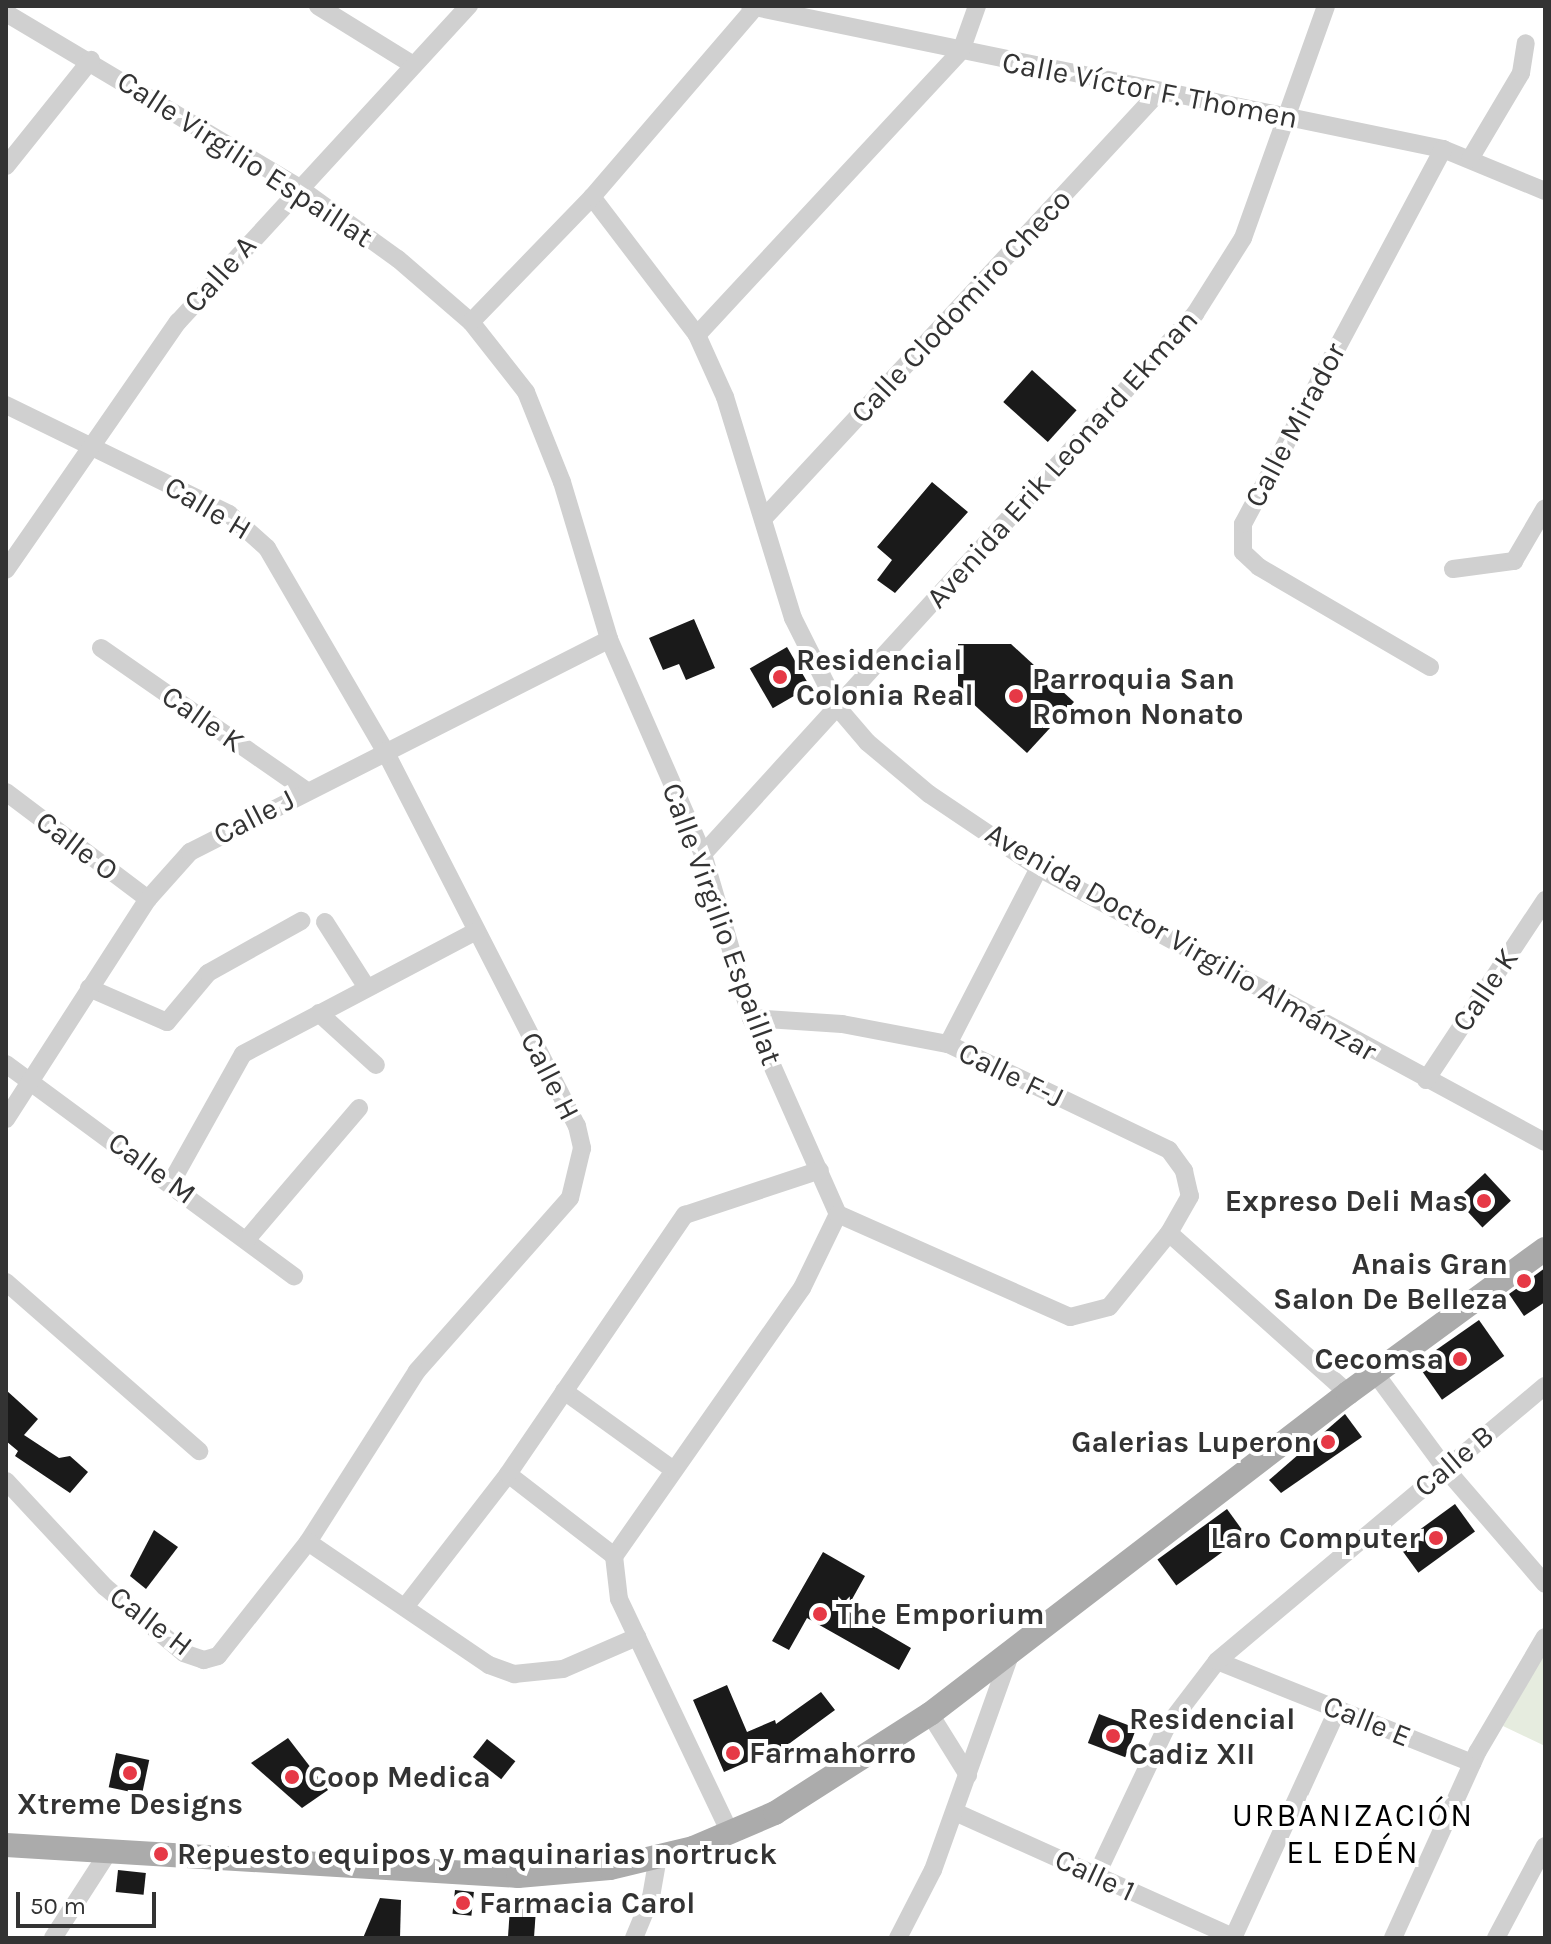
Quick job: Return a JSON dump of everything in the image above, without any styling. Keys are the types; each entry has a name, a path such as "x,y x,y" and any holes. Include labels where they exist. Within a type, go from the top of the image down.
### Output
{"main road":[{"path":"6,1845 518,1876 565,1875 658,1857 730,1833 775,1813 930,1714 1348,1393 1545,1249"}],"street":[{"path":"318,6 413,65"},
{"name":"Calle A","path":"6,570 178,322 298,187 469,6"},
{"path":"697,335 961,51 977,6"},
{"name":"Avenida Erik Leonard Ekman","path":"703,854 1195,314 1230,265 1288,117 1326,6"},
{"path":"471,322 592,197 754,7"},
{"name":"Calle Víctor F. Thomen","path":"754,7 1158,93 1443,149 1545,191"},
{"name":"Calle Virgilio Espaillat","path":"12,12 298,187 398,259 471,322 526,392 562,482 609,639 703,854 751,1018 838,1214"},
{"path":"1470,159 1521,73 1526,43"},
{"path":"6,166 91,60"},
{"name":"Calle Clodomiro Checo","path":"763,519 1158,93"},
{"name":"Calle Mirador","path":"1430,667 1259,567 1243,552 1243,524 1443,149"},
{"name":"Avenida Doctor Virgilio Almánzar","path":"592,197 697,335 725,397 793,618 838,708 867,742 929,794 1039,868 1545,1142"},
{"name":"Calle H","path":"6,405 93,445 252,530 303,601 385,751 577,1126 582,1148 578,1177 570,1198 417,1371 308,1542 231,1644 204,1660 184,1653 79,1565 6,1481"},
{"path":"1453,569 1514,561 1545,508"},
{"name":"Calle J","path":"6,1119 148,899 190,852 305,790 609,639"},
{"name":"Calle K","path":"101,648 305,790"},
{"name":"Calle O","path":"6,792 148,899"},
{"path":"948,1044 1039,868"},
{"name":"Calle K","path":"1426,1080 1545,900"},
{"path":"89,988 167,1022 208,973 301,921"},
{"path":"325,922 367,988"},
{"path":"172,1181 243,1054 476,931"},
{"path":"319,1013 376,1065"},
{"name":"Calle F-J","path":"751,1018 842,1024 948,1044 1169,1150 1184,1171 1190,1196 1169,1233"},
{"name":"Calle M","path":"6,1064 172,1181 294,1276"},
{"path":"248,1238 359,1108"},
{"path":"405,1607 508,1474 685,1215 820,1170"},
{"path":"730,1833 619,1599 614,1556 672,1469 802,1288 838,1214 1070,1317 1109,1307 1169,1233 1348,1393"},
{"path":"6,1282 199,1451"},
{"path":"1375,1373 1445,1468 1545,1584"},
{"name":"Calle B","path":"1096,1876 1166,1728 1217,1661 1545,1386"},
{"path":"564,1391 672,1469"},
{"path":"508,1474 614,1556"},
{"path":"308,1542 489,1665 514,1674 563,1669 637,1637"},
{"path":"1393,1938 1472,1763 1545,1637"},
{"path":"898,1938 933,1870 1010,1655"},
{"name":"Calle E","path":"1217,1661 1472,1763"},
{"path":"1234,1938 1338,1709"},
{"path":"930,1714 968,1775"},
{"name":"Calle 1","path":"955,1812 1234,1938"},
{"path":"1496,1938 1545,1846"},
{"path":"53,1938 109,1851"},
{"path":"634,1938 651,1897 658,1857"}],"shaded area":[{"path":"1545,1652 1545,1746 1503,1726"}],"building":[{"path":"1032,370 1077,410 1048,442 1003,402"},
{"path":"932,482 968,512 895,593 877,580 892,560 877,547"},
{"path":"694,619 715,668 686,680 679,664 663,670 649,638"},
{"name":"Parroquia San Romon Nonato","path":"958,644 1011,644 1074,702 1027,753 958,690"},
{"name":"Residencial Colonia Real","path":"787,647 810,687 773,708 750,668"},
{"name":"Expreso Deli Mas","path":"1485,1173 1511,1201 1482,1227 1456,1200"},
{"path":"1545,1268 1545,1302 1524,1316 1509,1294"},
{"name":"Cecomsa","path":"1479,1320 1504,1356 1442,1400 1417,1364"},
{"path":"6,1390 38,1419 24,1435 59,1458 70,1456 88,1472 70,1493 15,1456 18,1451 6,1441"},
{"name":"Galerias Luperon","path":"1345,1414 1362,1437 1281,1493 1269,1480"},
{"name":"Laro Computer","path":"1455,1504 1475,1532 1418,1573 1398,1545"},
{"path":"1227,1509 1246,1535 1176,1585 1157,1560"},
{"path":"154,1530 178,1547 146,1589 130,1576"},
{"name":"The Emporium","path":"823,1552 865,1576 846,1610 911,1648 899,1670 807,1618 789,1650 772,1641"},
{"path":"727,1685 747,1732 775,1720 776,1724 821,1692 835,1710 790,1743 724,1772 693,1700"},
{"name":"Residencial Cadiz XII","path":"1099,1714 1136,1728 1125,1757 1088,1743"},
{"name":"Coop Medica","path":"288,1738 328,1790 302,1808 251,1763"},
{"path":"487,1739 515,1761 501,1779 473,1757"},
{"name":"Xtreme Designs","path":"116,1753 149,1760 142,1794 109,1787"},
{"path":"118,1870 146,1873 144,1895 116,1892"},
{"name":"Farmacia Carol","path":"455,1890 474,1892 471,1916 452,1914"},
{"path":"380,1898 401,1900 400,1938 363,1938"},
{"path":"510,1908 536,1910 534,1938 508,1938"}],"place":[{"name":"Residencial Colonia Real","path":"780,677"},
{"name":"Parroquia San Romon Nonato","path":"1016,696"},
{"name":"Expreso Deli Mas","path":"1484,1201"},
{"name":"Anais Gran Salon De Belleza","path":"1524,1281"},
{"name":"Cecomsa","path":"1460,1359"},
{"name":"Galerias Luperon","path":"1328,1442"},
{"name":"Laro Computer","path":"1436,1538"},
{"name":"The Emporium","path":"820,1614"},
{"name":"Residencial Cadiz XII","path":"1113,1736"},
{"name":"Farmahorro","path":"733,1753"},
{"name":"Xtreme Designs","path":"130,1773"},
{"name":"Coop Medica","path":"292,1777"},
{"name":"Repuesto equipos y maquinarias nortruck","path":"161,1854"},
{"name":"Farmacia Carol","path":"463,1903"}],"district":[{"name":"URBANIZACIÓN EL EDÉN","path":"1353,1836"}]}
